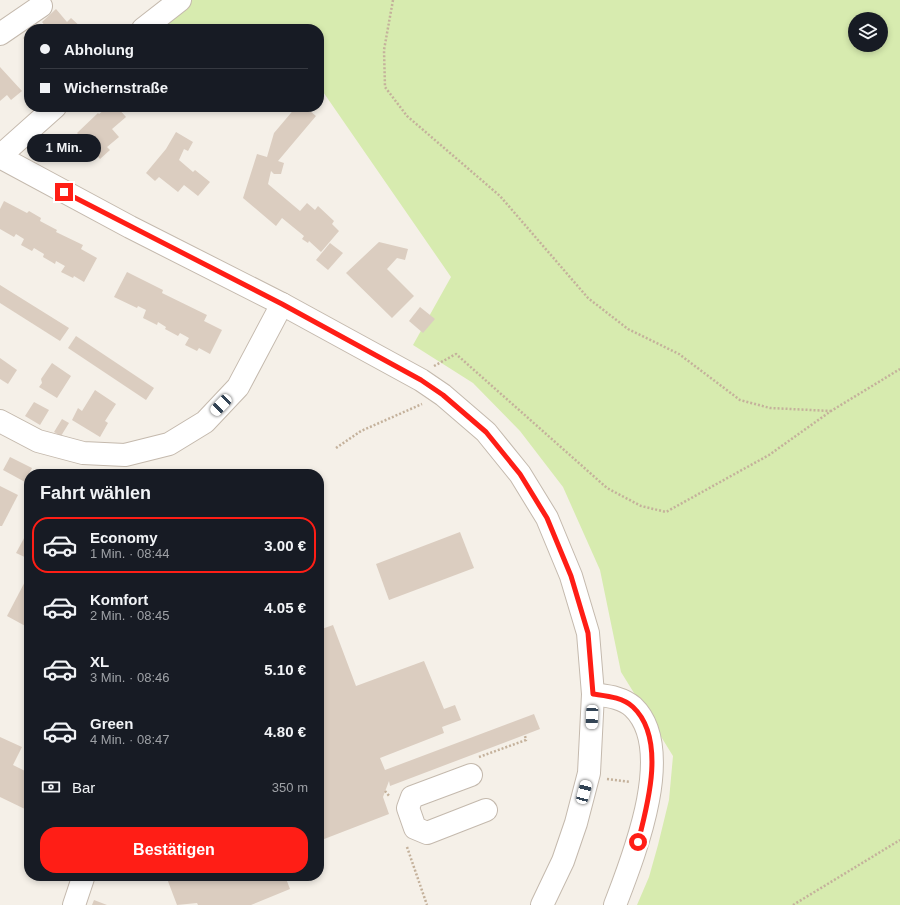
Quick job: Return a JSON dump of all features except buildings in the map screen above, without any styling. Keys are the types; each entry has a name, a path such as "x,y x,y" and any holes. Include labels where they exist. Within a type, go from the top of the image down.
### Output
{"street":[{"path":"149,24 180,0"},
{"path":"0,34 41,6"},
{"path":"50,112 0,157 130,227 282,304 414,376 443,395 486,432 520,474 547,518 571,576 588,633 593,694 589,773 576,823 563,861 542,905"},
{"path":"0,421 38,441 83,453 125,455 169,444 205,422 238,387 282,304"},
{"path":"593,694 619,698 633,706 643,721 649,739 652,766 648,806 634,854 615,905"},
{"path":"471,775 412,797 408,808 415,828 426,833 486,810"},
{"path":"74,905 82,881"}],"path":[{"path":"393,0 384,50 385,87 408,116 500,196 588,298 628,329 679,354 740,400 770,408 830,411"},
{"path":"414,376 456,354 607,488 641,506 666,512 769,456 830,411 900,369"},
{"path":"336,448 361,431 443,395"},
{"path":"612,780 629,781"},
{"path":"385,791 390,796"},
{"path":"793,905 900,840"},
{"path":"411,860 427,905"}],"green space":[{"path":"179,0 900,0 900,905 637,905 649,877 669,800 673,756 621,672 600,570 563,487 520,431 473,383 413,345 451,277 324,93 324,24 153,24"}],"route":[{"path":"64,192 282,304 421,380 443,395 486,432 520,474 547,518 571,576 588,633 593,694 619,698 633,706 643,721 649,739 652,766 648,806 638,842"}]}
